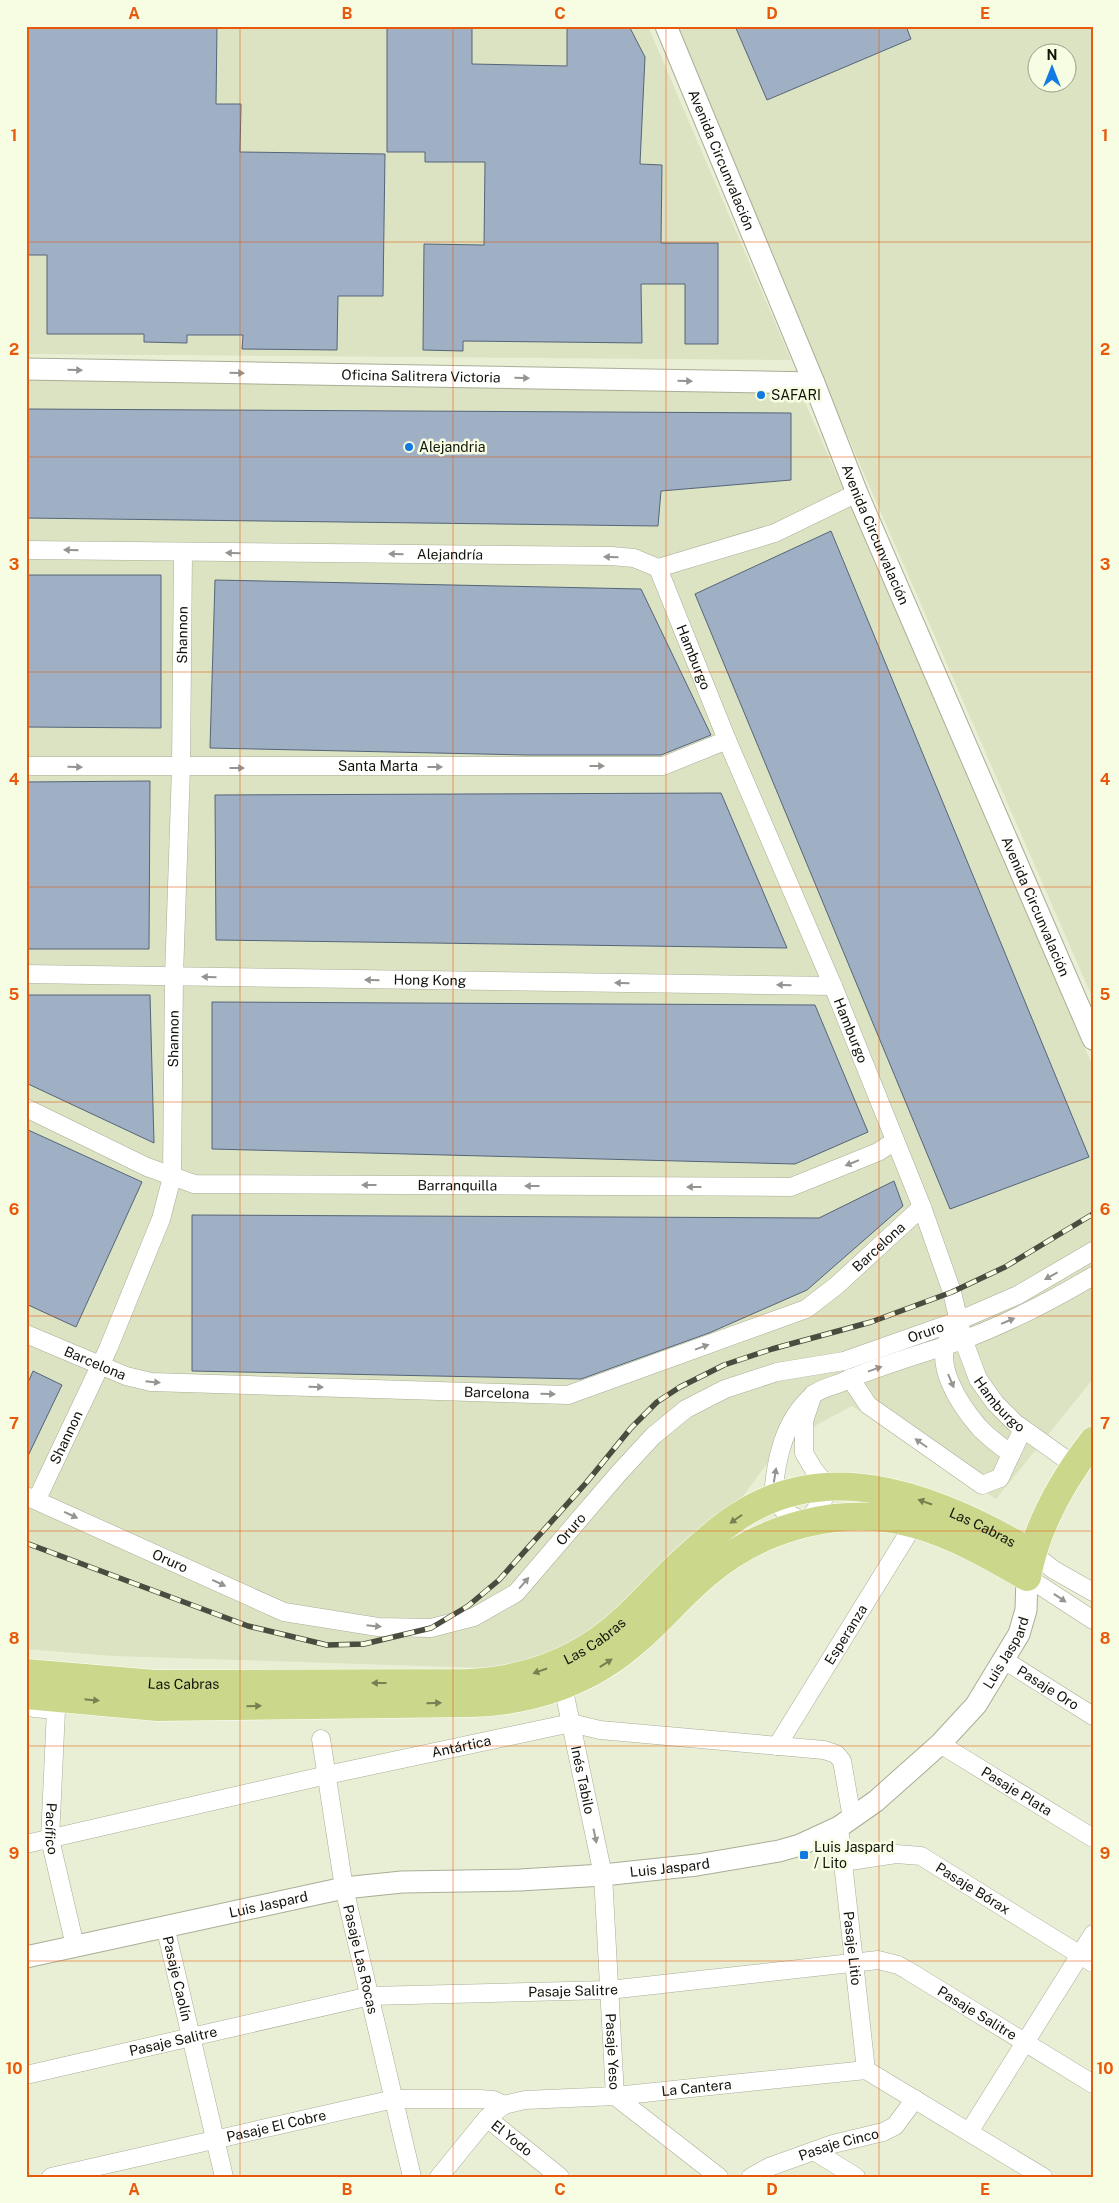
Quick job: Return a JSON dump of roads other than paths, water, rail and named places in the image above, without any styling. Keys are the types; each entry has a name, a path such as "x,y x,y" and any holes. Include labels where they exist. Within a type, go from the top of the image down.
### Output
{"main road":[{"name":"Luis Jaspard","path":"1030,1565 1057,1496 1074,1465 1093,1441"},
{"name":"Las Cabras","path":"26,1672 155,1684 469,1683 515,1678 557,1664 594,1644 626,1618 676,1568 737,1517 773,1499 827,1486 893,1492 969,1519 1030,1565"},
{"name":"Las Cabras","path":"26,1695 156,1707 473,1703 519,1698 564,1686 621,1653 706,1574 724,1560 763,1538 806,1523 835,1518 871,1517 914,1524 1030,1565"}],"street":[{"name":"Avenida Circunvalación","path":"666,26 814,383 857,493 1093,1039"},
{"name":"Oficina Salitrera Victoria","path":"26,369 814,383"},
{"path":"658,568 775,533 857,493"},
{"name":"Alejandría","path":"26,550 611,556 634,558 658,568"},
{"name":"Shannon","path":"32,1498 100,1366 161,1219 172,1178 174,976 181,768 183,552"},
{"name":"Hamburgo","path":"658,568 727,740 833,986 922,1207 960,1320 963,1339 978,1379 995,1403 1023,1429 1074,1465"},
{"name":"Santa Marta","path":"26,766 181,768 663,766 727,740"},
{"name":"Hong Kong","path":"26,974 833,986"},
{"name":"Barranquilla","path":"26,1108 172,1178 194,1184 791,1187 878,1152 895,1140"},
{"name":"Barcelona","path":"26,1334 126,1376 151,1382 568,1395 806,1309 836,1286 922,1207"},
{"name":"Oruro","path":"32,1498 284,1612 378,1627 431,1628 474,1617 516,1593 653,1436 686,1409 725,1389 777,1372 844,1361 960,1320 1018,1295 1093,1251"},
{"name":"Oruro","path":"813,1394 850,1378 1012,1320 1093,1276"},
{"path":"960,1320 944,1345 946,1371 958,1399 978,1426 1011,1454"},
{"path":"850,1378 868,1406 982,1485 1000,1478 1023,1429"},
{"path":"813,1394 804,1421 804,1453 814,1470 827,1486 827,1494 806,1523 785,1512 773,1499 774,1480 782,1441 797,1414 813,1394"},
{"name":"Esperanza","path":"776,1746 914,1524"},
{"name":"Las Cabras","path":"1030,1565 1054,1570 1093,1592"},
{"name":"Las Cabras","path":"1030,1565 1093,1620"},
{"name":"Luis Jaspard","path":"26,1958 344,1888 410,1882 520,1880 603,1875 696,1865 779,1852 820,1837 846,1822 898,1782 940,1744 976,1705 1019,1634 1026,1610 1030,1565"},
{"name":"Pasaje Oro","path":"1004,1660 1093,1716"},
{"name":"Inés Tabilo","path":"564,1686 570,1723 603,1875"},
{"name":"Pacífico","path":"26,1707 56,1710 50,1839 75,1946"},
{"name":"Antártica","path":"26,1844 327,1775 570,1723 600,1730 824,1750 836,1754 842,1761 846,1822"},
{"name":"Pasaje Las Rocas","path":"321,1739 344,1888 412,2177"},
{"name":"Pasaje Plata","path":"940,1744 1093,1838"},
{"name":"Pasaje Litio","path":"846,1822 843,1862 866,2070"},
{"path":"26,1837 50,1839"},
{"name":"Pasaje Bórax","path":"843,1862 896,1854 921,1856 1086,1959"},
{"name":"Pasaje Yeso","path":"603,1875 615,2096 719,2177"},
{"name":"Pasaje Caolín","path":"165,1926 224,2177"},
{"path":"969,2132 1025,2042 1086,1959 1093,1934"},
{"name":"Pasaje Salitre","path":"26,2075 370,1996 609,1990 878,1960 898,1965 1093,2084"},
{"path":"866,2070 1043,2177"},
{"name":"La Cantera","path":"438,2177 487,2118 504,2105 525,2100 615,2096 866,2070"},
{"name":"Pasaje El Cobre","path":"51,2177 394,2099 480,2099 493,2100 504,2105"},
{"name":"Pasaje Cinco","path":"751,2177 769,2167 814,2150 883,2132 895,2126 915,2099"},
{"name":"El Yodo","path":"487,2118 560,2177"},
{"path":"814,2150 856,2177"}],"railway":[{"path":"26,1543 248,1626 327,1645 364,1644 431,1628 468,1606 499,1580 586,1483 631,1428 657,1402 680,1387 724,1365 772,1349 871,1322 952,1292 1005,1267 1093,1214"}],"place":[{"name":"SAFARI","path":"761,395"},
{"name":"Alejandria","path":"409,447"},
{"name":"Luis Jaspard / Lito","path":"804,1855"}]}
